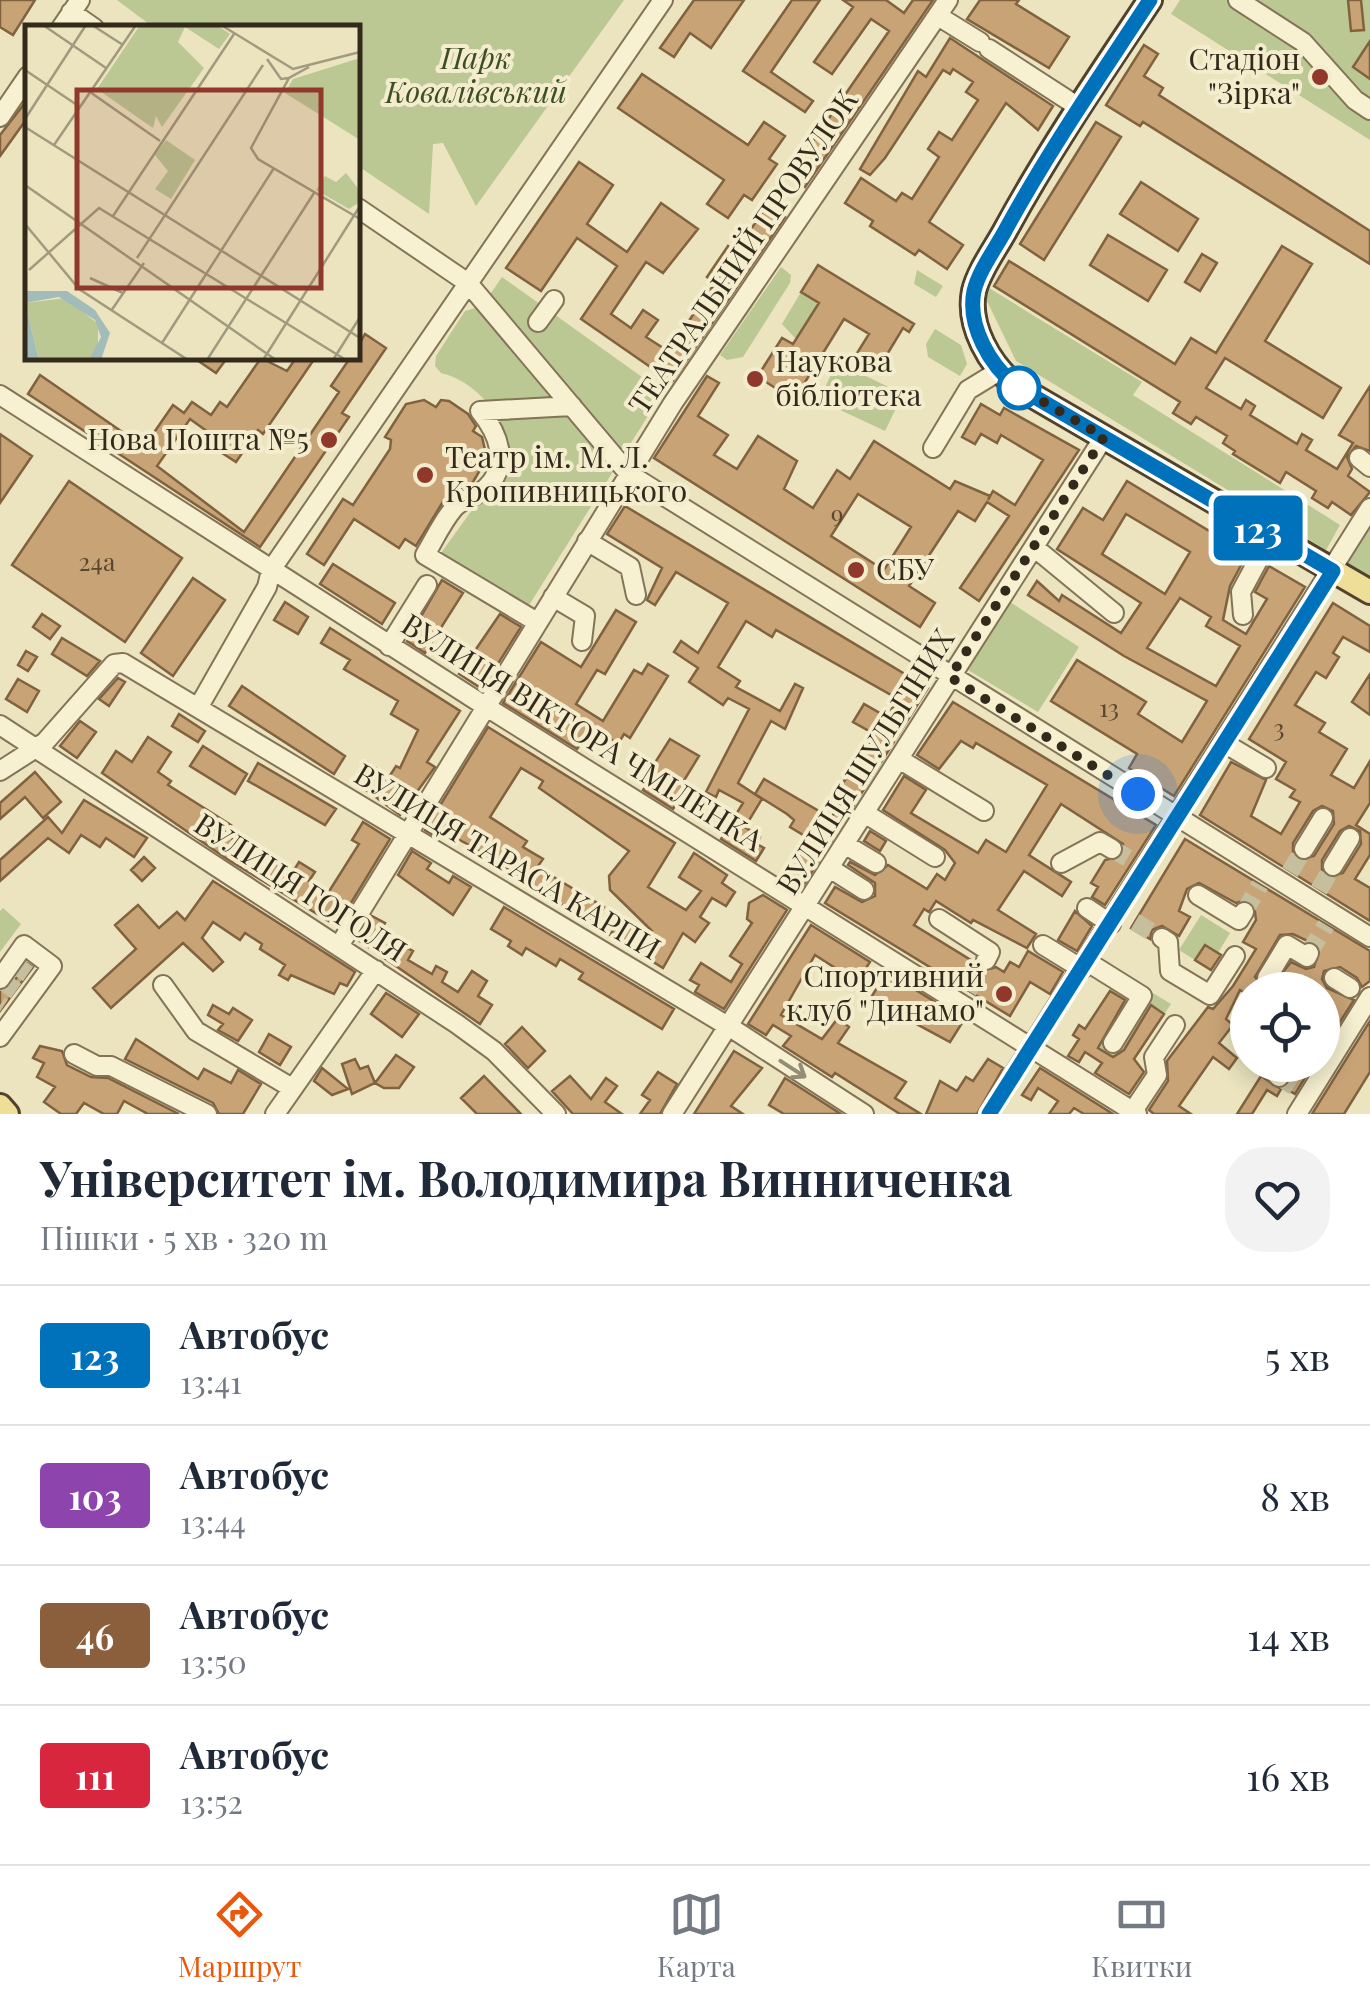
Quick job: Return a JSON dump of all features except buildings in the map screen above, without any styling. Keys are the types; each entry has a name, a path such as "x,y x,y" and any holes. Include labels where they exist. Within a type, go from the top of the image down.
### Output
{"main road":[{"path":"1150,0 1137,12 1020,204 974,292 977,326 999,371 1016,386 1370,592"},
{"path":"0,1106 7,1114"}],"street":[{"path":"198,708 267,587 270,570 662,0"},
{"path":"1238,0 1303,42 1354,100 1370,110"},
{"path":"943,8 984,45 1080,108"},
{"name":"ТЕАТРАЛЬНИЙ ПРОВУЛОК","path":"339,946 630,474 943,8"},
{"path":"0,80 22,84 0,117"},
{"path":"360,209 468,283 630,474 1176,818 1275,878 1315,896 1329,919 1370,937"},
{"path":"538,322 554,300"},
{"path":"933,448 968,390 999,371"},
{"name":"ВУЛИЦЯ ВІКТОРА ЧМІЛЕНКА","path":"0,395 485,706 808,907 964,997 1111,1107 1135,1112"},
{"path":"537,622 425,555 456,505 486,488 495,477 500,456 496,431 480,411 572,406"},
{"name":"ВУЛИЦЯ ШУЛЬГІНИХ","path":"672,1114 725,1025 808,907 1104,437"},
{"path":"989,1114 1084,965 1121,920 1140,866 1176,818 1370,508"},
{"path":"1244,615 1240,592 1270,536"},
{"path":"588,541 630,567 636,595"},
{"path":"1035,548 1114,614"},
{"path":"389,646 427,585"},
{"path":"553,597 585,616 582,642"},
{"name":"ВУЛИЦЯ ТАРАСА КАРПИ","path":"35,748 118,662 725,1025 864,1114"},
{"name":"ВУЛИЦЯ ГОГОЛЯ","path":"0,725 494,1051 556,1114"},
{"path":"1224,743 1266,768"},
{"path":"0,770 35,748"},
{"path":"899,759 984,811"},
{"path":"866,814 935,857"},
{"path":"1304,848 1323,818"},
{"path":"1333,866 1350,838"},
{"path":"1061,863 1100,842 1112,849"},
{"path":"846,844 876,862"},
{"path":"831,870 864,890"},
{"path":"1198,895 1240,920 1244,912"},
{"path":"1087,908 1121,920"},
{"path":"939,919 990,952 986,960"},
{"path":"1162,938 1168,942 1170,971 1210,996 1235,956"},
{"path":"1043,945 1142,996 1113,1043"},
{"path":"1271,972 1287,945 1306,957 1309,953"},
{"path":"275,1114 376,970"},
{"path":"162,984 213,1044 292,1088"},
{"path":"1296,1114 1357,992"},
{"path":"1135,1112 1158,1075 1154,1057 1175,1024"},
{"path":"74,1054 97,1066 110,1066 206,1114"}],"green space":[{"name":"Парк Ковалівський","path":"117,0 624,0 476,206 443,143 433,144 429,214 360,167 360,25 150,25"},
{"name":"Стадіон \"Зірка\"","path":"1180,0 1370,0 1370,140 1171,14"},
{"path":"781,267 791,275 790,283 743,357 727,360 720,355"},
{"path":"917,270 943,286 936,297 914,284"},
{"path":"502,277 663,392 526,610 438,557 507,462 508,448 499,419 490,406 467,385 441,373 435,366 436,356 465,311 482,306"},
{"path":"984,285 1142,382 1133,395 1340,525 1326,550 1016,361 985,297"},
{"path":"801,292 819,303 796,339 782,324"},
{"path":"935,329 961,345 967,364 960,376 928,357 926,344"},
{"path":"837,362 903,394 885,431 819,400"},
{"path":"1370,517 1370,578 1342,562"},
{"path":"1010,602 1079,647 1038,712 968,670"},
{"path":"3,908 21,924 0,952 0,911"},
{"path":"1201,915 1230,933 1218,953 1195,960 1179,950"},
{"path":"1120,973 1171,1004 1134,1059 1119,1049 1110,1062 1085,1052 1079,1062 1068,1056 1079,1039 1073,1035 1079,1025 1086,1028"}],"tunnel":[{"path":"1112,849 1136,863"},
{"path":"1290,872 1304,849"},
{"path":"1319,890 1333,866"},
{"path":"1244,912 1260,885"},
{"path":"1135,922 1162,938"},
{"path":"1309,953 1326,925"},
{"path":"968,991 986,960"},
{"path":"18,967 28,974"},
{"path":"5,983 16,991"},
{"path":"1287,1082 1302,1091"}],"bus line":[{"name":"123","path":"989,1114 1333,571 1016,386 999,371 980,338 974,292 984,270 1020,204 1150,0"}],"place":[{"name":"Стадіон \"Зірка\"","path":"1320,77"},
{"name":"Наукова бібліотека","path":"755,379"},
{"name":"Нова Пошта №5","path":"329,440"},
{"name":"Театр ім. М. Л. Кропивницького","path":"425,475"},
{"name":"СБУ","path":"856,570"},
{"name":"Спортивний клуб \"Динамо\"","path":"1004,994"}],"route":[{"path":"1019,388 1016,386 1104,437 950,677 1138,794"}]}
